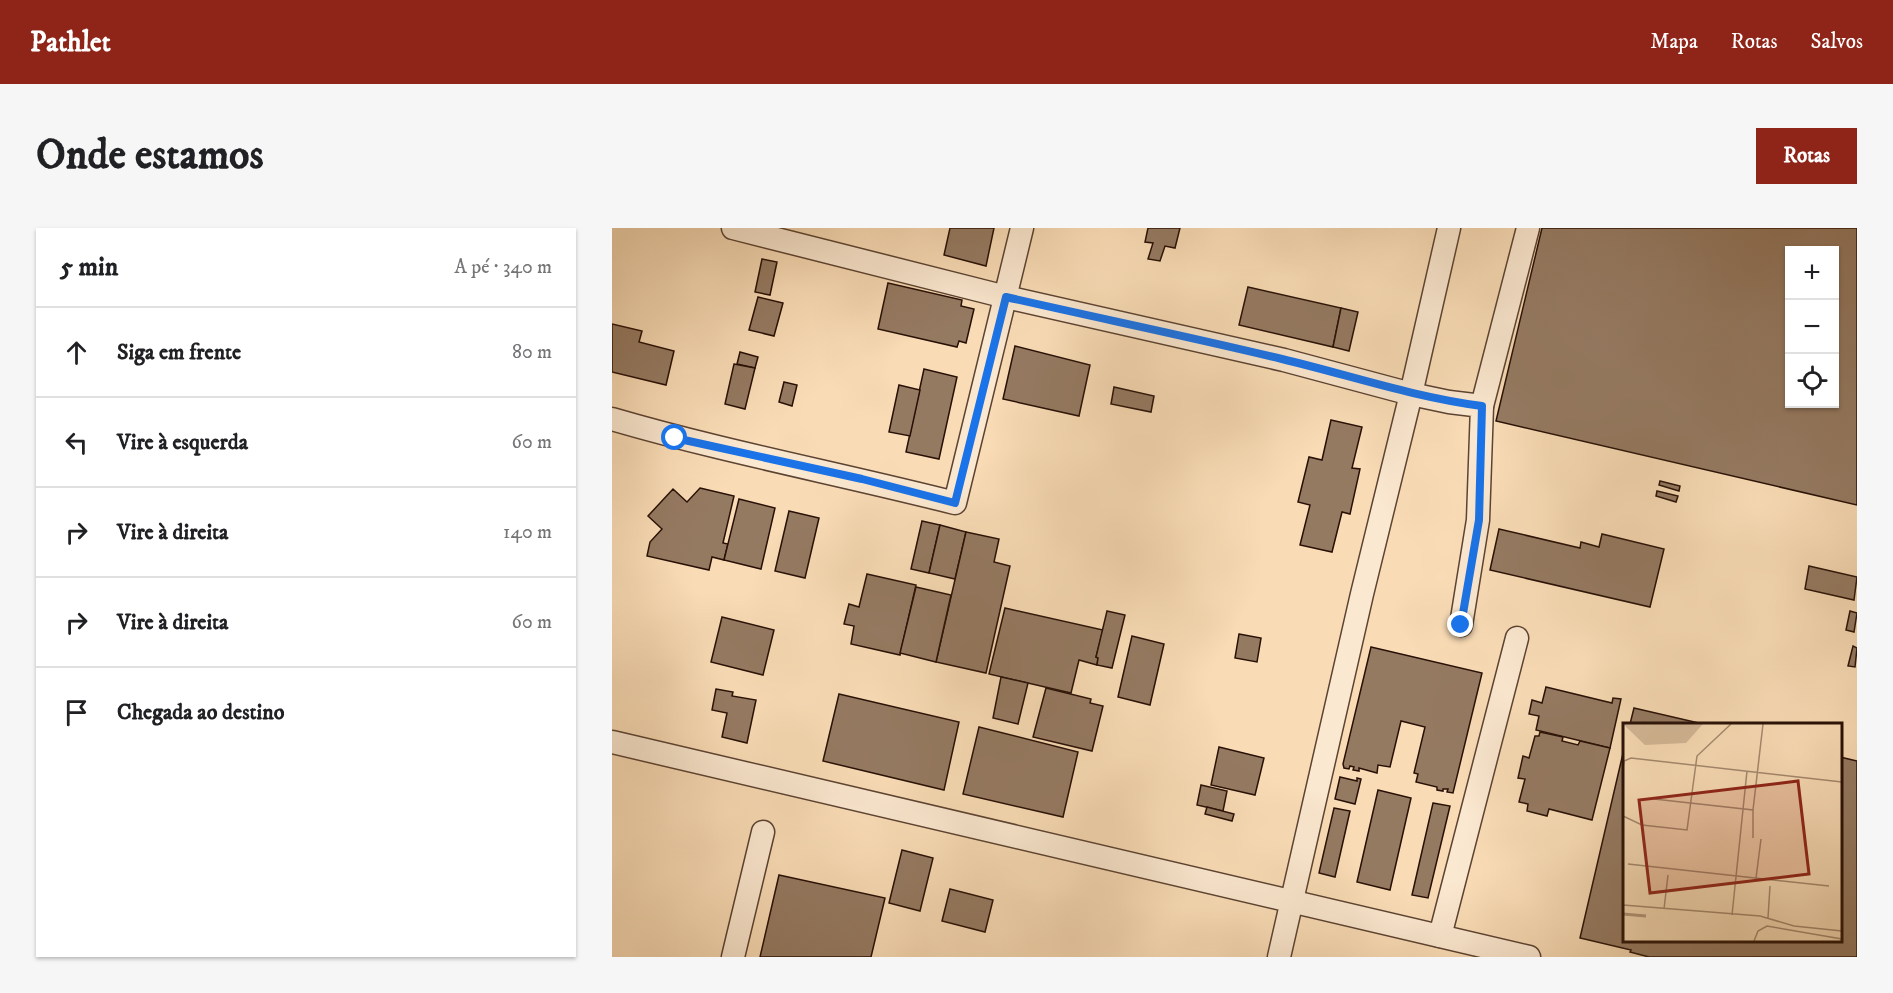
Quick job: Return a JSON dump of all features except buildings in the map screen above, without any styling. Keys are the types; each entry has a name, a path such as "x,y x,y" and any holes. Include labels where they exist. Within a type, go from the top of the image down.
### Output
{"lane":[{"path":"733,228 1006,297 1284,360 1411,394 1482,406"},
{"path":"612,419 675,438 862,479 955,503 1022,228"},
{"path":"1278,957 1449,228"},
{"path":"1461,625 1479,520 1482,406 1528,228"},
{"path":"1440,936 1517,638"},
{"path":"612,742 1529,957"},
{"path":"733,957 763,832"}],"route":[{"path":"675,438 862,479 955,503 1006,297 1284,360 1411,394 1482,406 1479,520 1461,625"}]}
